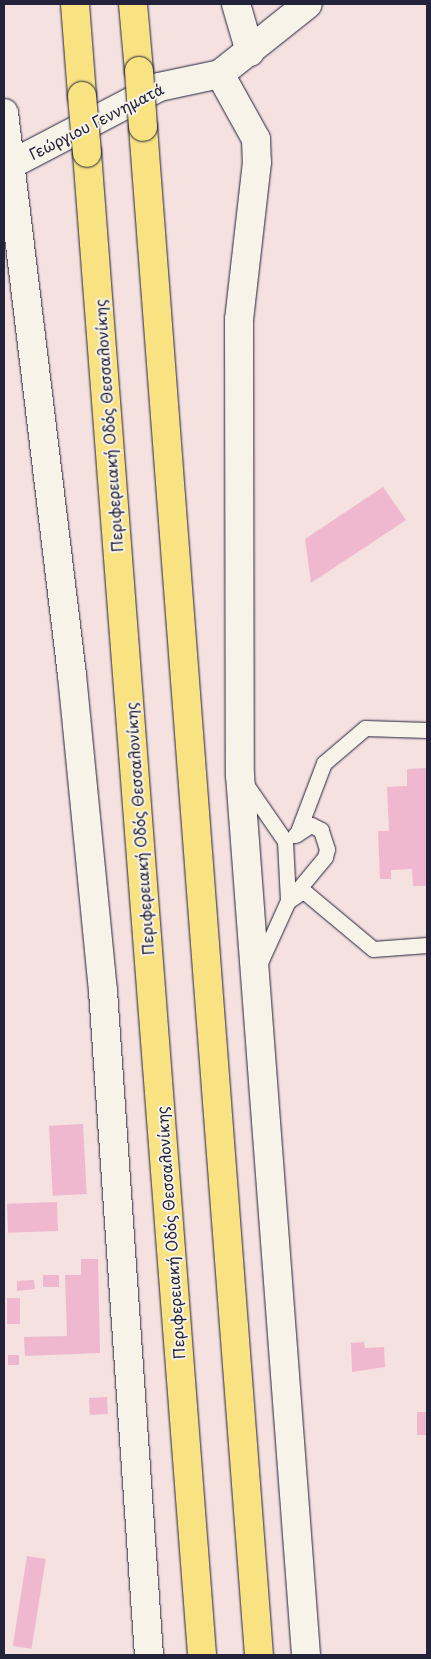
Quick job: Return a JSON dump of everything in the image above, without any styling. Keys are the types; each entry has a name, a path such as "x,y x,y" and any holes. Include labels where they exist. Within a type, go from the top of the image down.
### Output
{"highway":[{"name":"Περιφερειακή Οδός Θεσσαλονίκης","path":"75,4 202,1655"},
{"path":"133,4 259,1655"}],"street":[{"path":"236,4 250,52"},
{"path":"306,1655 257,968 240,775 238,320 257,162 256,139 220,74 308,4"},
{"name":"Γεώργιου Γεννηματά","path":"6,167 159,87 220,74"},
{"path":"4,113 6,167 69,647 102,971 149,1655"}],"lane":[{"path":"288,901 291,838 324,763 364,728 427,730"},
{"path":"240,775 291,838"},
{"path":"257,968 288,901 327,849 321,830 311,825 291,838"},
{"path":"288,901 306,893 373,949 427,945"}],"building":[{"path":"383,487 406,520 311,583 305,539"},
{"path":"427,768 427,886 413,886 412,869 391,870 391,879 380,879 378,831 389,831 387,787 407,786 407,769"},
{"path":"83,1124 87,1194 53,1196 49,1126"},
{"path":"57,1202 58,1231 8,1233 7,1204"},
{"path":"81,1259 98,1259 100,1353 25,1356 24,1337 67,1336 65,1275 81,1275"},
{"path":"43,1275 59,1275 59,1287 43,1287"},
{"path":"34,1280 35,1289 17,1291 17,1281"},
{"path":"7,1298 20,1298 20,1324 7,1324"},
{"path":"364,1342 365,1348 384,1347 385,1367 352,1372 351,1343"},
{"path":"8,1355 19,1355 19,1365 8,1365"},
{"path":"107,1397 108,1414 90,1415 89,1398"},
{"path":"417,1412 427,1412 427,1435 417,1435"},
{"path":"27,1556 46,1559 32,1649 13,1646"}]}
